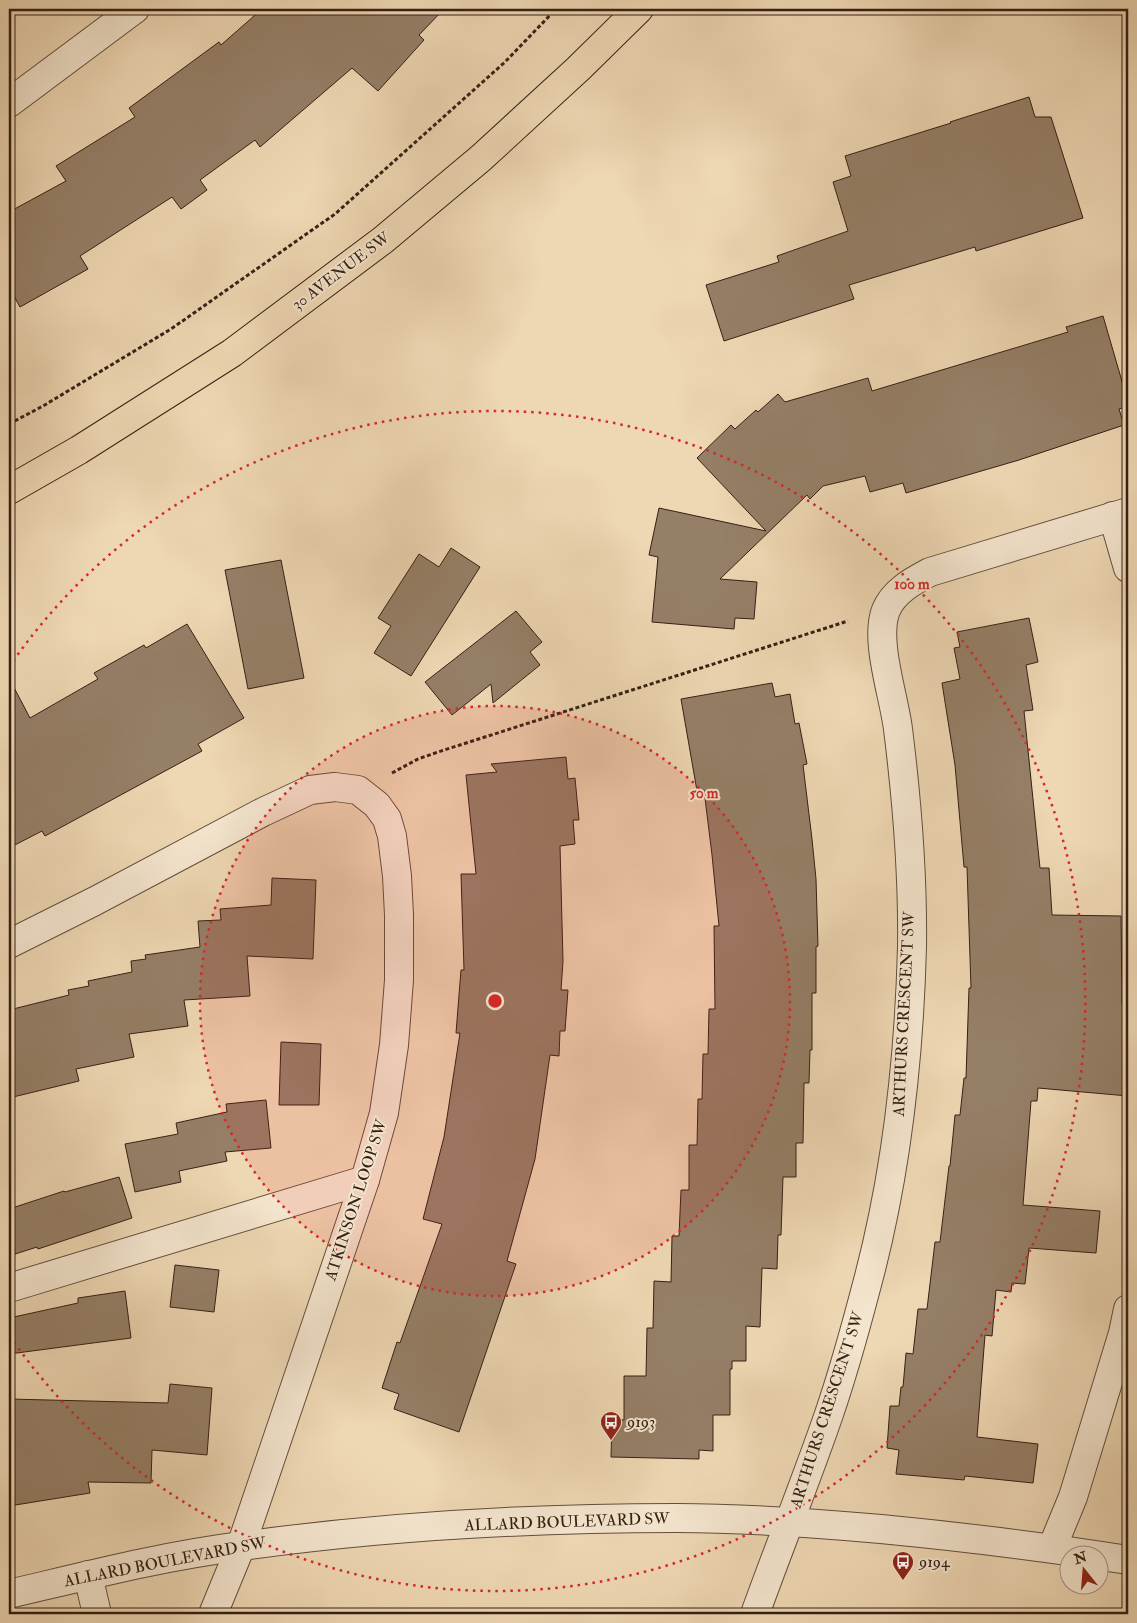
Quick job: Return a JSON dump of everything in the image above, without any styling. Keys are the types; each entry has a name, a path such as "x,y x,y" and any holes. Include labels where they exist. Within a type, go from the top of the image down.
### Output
{"main road":[{"name":"30 AVENUE SW","path":"9,490 79,450 232,353 383,240 481,158 578,69 639,9"}],"street":[{"path":"9,104 135,9"},
{"path":"1121,514 1128,568"},
{"name":"ARTHURS CRESCENT SW","path":"755,1614 830,1412 867,1286 880,1228 903,1094 912,947 910,872 898,726 882,638 886,610 897,593 911,582 930,572 1121,514"},
{"path":"9,944 310,790 335,788 358,790"},
{"name":"ATKINSON LOOP SW","path":"213,1614 241,1546 365,1180 384,1113 394,1045 399,980 397,876 392,836 387,819 377,805 358,790"},
{"path":"9,1288 365,1180"},
{"path":"1052,1548 1073,1497 1128,1308"},
{"name":"ALLARD BOULEVARD SW","path":"9,1594 88,1575 241,1546 381,1530 521,1520 679,1518 789,1522 918,1533 1052,1548 1128,1560"},
{"path":"88,1575 98,1614"}],"path":[{"path":"9,424 171,330 334,214 505,62 556,9"},
{"path":"358,790 418,759 438,752 886,610"}],"building":[{"path":"262,9 444,9 419,35 424,40 378,91 352,68 260,147 255,140 200,180 207,190 181,209 172,197 80,256 88,269 20,307 9,287 9,212 66,181 56,166 135,117 129,108 219,42 221,45"},
{"path":"1029,97 1035,117 1051,117 1083,218 976,251 975,247 849,285 854,299 724,341 706,285 779,262 777,256 848,231 833,182 851,176 845,156"},
{"path":"1103,316 1128,402 1128,406 1119,409 1124,425 1019,460 906,493 903,483 870,492 865,476 823,486 810,499 807,495 720,579 757,582 754,619 735,618 734,629 652,622 658,557 649,555 659,508 766,531 697,458 731,425 735,429 778,394 785,402 868,378 872,391 1068,332 1066,327"},
{"path":"451,548 480,567 411,676 374,653 391,626 378,618 419,554 439,567"},
{"path":"281,560 304,678 248,689 225,570"},
{"path":"516,611 542,642 530,652 540,665 493,703 491,684 452,715 425,682"},
{"path":"1029,618 1038,662 1026,665 1033,710 1024,711 1040,868 1049,868 1052,915 1121,916 1122,1004 1128,1005 1128,1096 1038,1088 1037,1101 1031,1101 1023,1205 1100,1211 1096,1253 1029,1248 1025,1284 1012,1283 1011,1292 996,1290 992,1336 985,1335 977,1437 1038,1444 1033,1483 965,1476 964,1480 896,1474 899,1450 887,1448 890,1406 899,1406 906,1353 913,1354 918,1309 927,1309 935,1242 940,1242 955,1115 960,1115 964,1078 966,1078 969,988 971,988 967,867 964,867 955,765 942,683 960,679 954,648 960,647 957,632"},
{"path":"187,624 244,718 198,744 202,751 45,836 42,831 9,848 9,678 30,718 98,679 94,673 144,645 146,648"},
{"path":"772,683 775,697 790,694 795,724 799,723 807,764 803,765 816,879 818,946 816,947 816,993 812,993 812,1050 810,1050 809,1083 804,1083 803,1143 796,1143 796,1177 783,1177 781,1235 778,1235 777,1269 762,1268 760,1327 746,1326 746,1361 732,1361 732,1369 730,1369 730,1415 713,1415 713,1451 699,1450 699,1459 611,1457 612,1419 624,1420 624,1376 646,1376 647,1328 653,1328 654,1281 671,1282 672,1236 679,1236 681,1190 689,1190 689,1145 697,1145 698,1099 702,1099 703,1054 708,1054 709,1009 715,1009 714,926 719,926 712,855 704,790 697,791 681,699"},
{"path":"566,757 568,779 575,778 579,820 573,820 575,844 560,846 563,961 561,990 568,990 565,1031 560,1031 559,1056 550,1055 535,1159 507,1261 516,1264 459,1432 394,1409 399,1394 382,1388 397,1342 400,1343 442,1224 423,1219 444,1137 460,1033 456,1033 461,970 464,970 461,874 476,874 466,775 497,772 491,764"},
{"path":"272,878 316,880 313,959 247,956 250,996 184,1000 188,1026 129,1034 134,1057 76,1069 79,1081 9,1098 9,1010 69,995 68,990 89,986 88,981 132,972 131,961 146,959 145,955 200,947 198,921 221,920 220,909 271,905"},
{"path":"281,1042 321,1044 319,1105 279,1105"},
{"path":"266,1100 271,1148 225,1152 227,1161 179,1171 181,1182 135,1192 125,1144 178,1134 176,1123 227,1112 226,1104"},
{"path":"119,1177 132,1218 38,1249 37,1247 9,1256 9,1209 64,1191"},
{"path":"175,1265 219,1270 214,1312 170,1307"},
{"path":"125,1291 131,1338 9,1354 9,1318 78,1303 78,1298"},
{"path":"170,1384 212,1388 207,1455 152,1450 151,1483 88,1482 90,1493 9,1506 9,1399 168,1403"}],"place":[{"name":"9193","path":"611,1441"},
{"name":"9194","path":"903,1581"}]}
